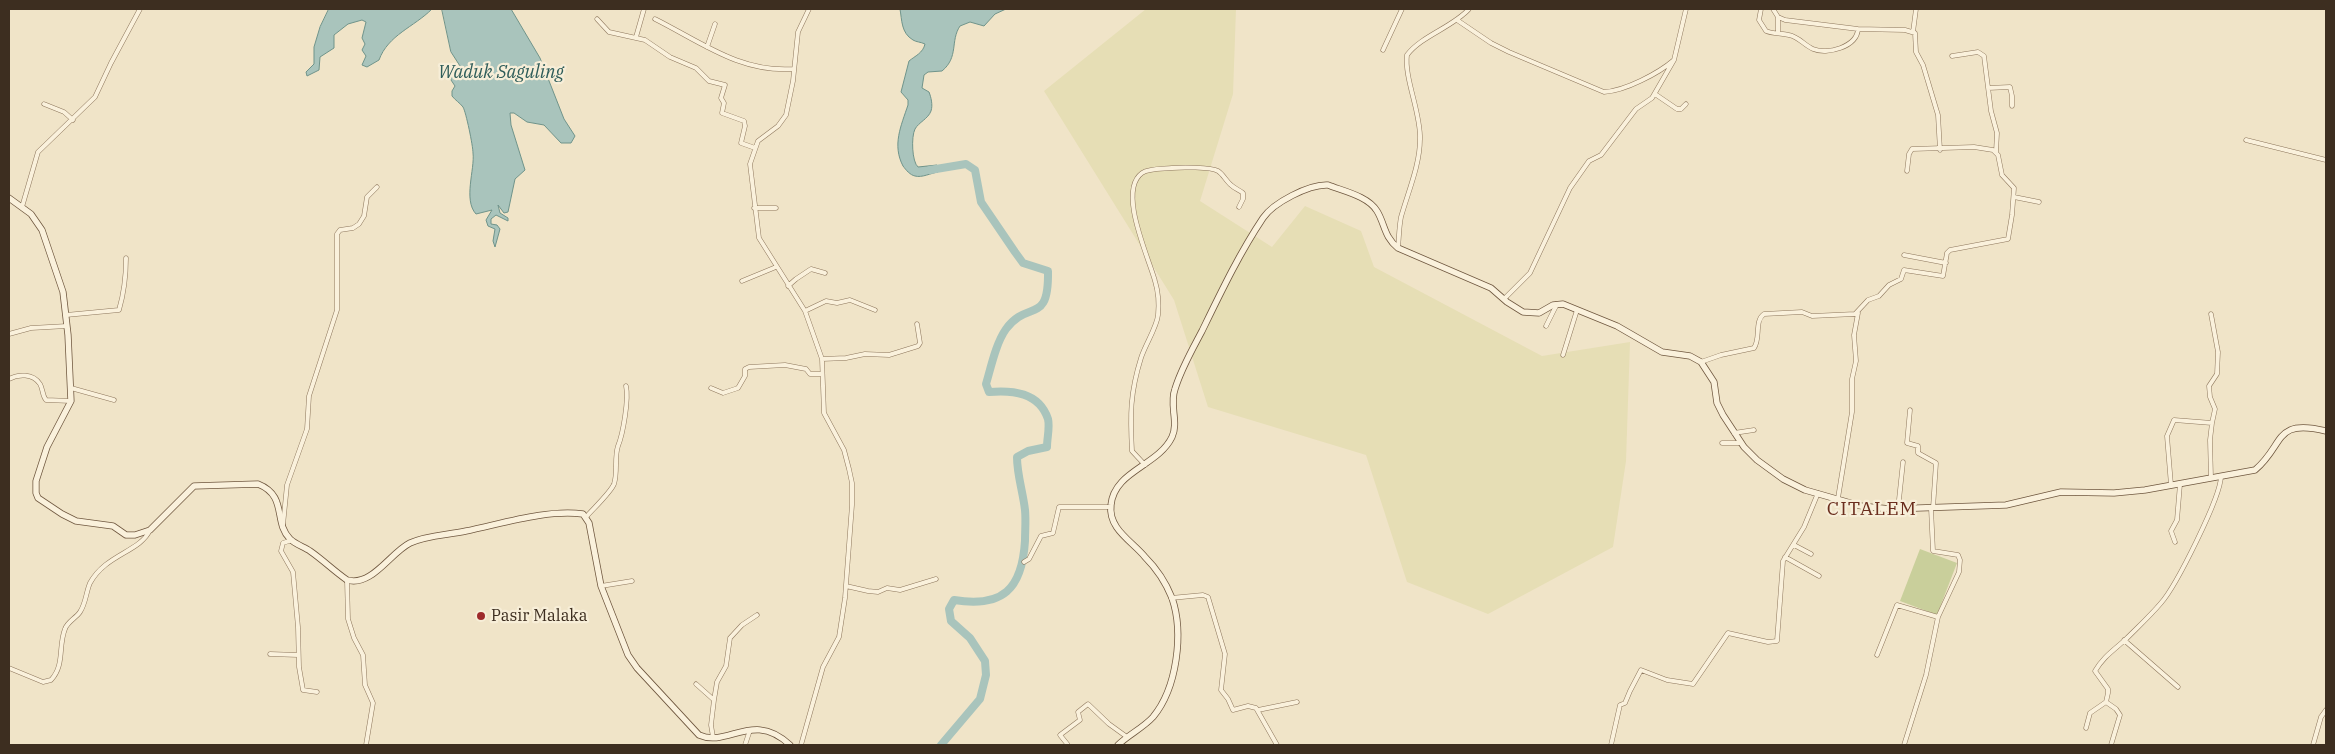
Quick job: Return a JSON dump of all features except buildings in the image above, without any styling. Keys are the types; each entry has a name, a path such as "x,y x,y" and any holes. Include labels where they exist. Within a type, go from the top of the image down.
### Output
{"main road":[{"path":"1118,745 1153,716 1171,682 1177,647 1175,612 1172,598 1156,570 1115,525 1110,507 1113,494 1117,486 1169,442 1175,424 1173,396 1179,378 1227,276 1268,210 1302,192 1328,185 1369,202 1376,209 1389,240 1398,248 1491,288 1519,310 1527,313 1539,313 1557,304 1577,310 1625,330 1662,352 1690,356 1701,362 1714,382 1720,409 1734,433 1741,443 1763,465 1783,479 1818,493 1861,506 1898,509 2006,505 2070,491 2114,492 2180,484 2255,470 2276,442 2292,429 2308,426 2326,431"},
{"path":"9,198 33,216 42,230 61,287 66,315 71,400 47,447 36,480 38,498 76,521 113,526 126,535 135,535 150,530 194,486 258,484 271,493 280,507 283,527 292,540 347,580 359,582 367,578 397,552 417,540 548,515 579,514 586,517 601,586 621,642 637,668 695,732 705,737 713,737 750,730 768,731 790,745"}],"street":[{"path":"22,207 38,152 96,97 111,63 140,9"},
{"path":"636,37 644,9"},
{"path":"801,745 823,667 838,638 852,529 852,483 844,450 824,413 822,359 805,311 776,268 759,238 750,164 755,148 764,136 778,126 785,118 794,70 794,49 798,32 809,9"},
{"path":"1382,50 1402,9"},
{"path":"1398,248 1401,218 1409,195 1420,138 1415,98 1408,73 1407,55 1457,20 1469,9"},
{"path":"1504,299 1530,273 1570,188 1589,161 1601,155 1636,109 1648,103 1655,94 1677,55 1686,9"},
{"path":"1761,9 1759,20 1762,28 1770,33 1789,35 1813,49 1824,51 1836,49 1852,42 1858,29"},
{"path":"1773,9 1778,17 1778,34"},
{"path":"1916,9 1913,32 1916,52 1923,65 1938,115 1940,150"},
{"path":"1778,17 1785,20 1858,29 1889,28 1913,32"},
{"path":"597,19 613,34 636,37 652,44 670,57 696,68 709,81 725,85 721,98 724,103 722,112 744,121 745,126 741,143 755,148"},
{"path":"655,19 707,47 749,66 770,70 794,70"},
{"path":"1457,20 1491,43 1509,52 1604,92 1613,91 1655,73 1674,60"},
{"path":"707,47 715,24"},
{"path":"1838,498 1852,412 1852,379 1856,362 1854,335 1858,312 1868,300 1879,296 1889,285 1899,281 1904,270 1940,277 1945,274 1947,254 1950,250 2008,239 2014,197 2013,186 2002,175 1996,152 1997,133 1983,54 1978,52 1952,56"},
{"path":"1988,88 2010,87 2012,106"},
{"path":"1655,94 1677,109 1681,109 1686,104"},
{"path":"44,104 64,112 73,120"},
{"path":"2246,140 2326,160"},
{"path":"1907,171 1910,150 1985,147 1996,152"},
{"path":"1145,464 1132,451 1130,403 1145,344 1157,319 1158,301 1154,278 1136,222 1132,203 1133,192 1140,175 1146,171 1175,168 1214,169 1243,193 1243,199 1239,207"},
{"path":"283,527 287,485 307,429 309,396 338,310 337,234 340,230 353,228 359,224 364,216 366,199 377,187"},
{"path":"2014,197 2039,202"},
{"path":"754,208 776,208"},
{"path":"1904,255 1946,263"},
{"path":"66,315 120,310 121,294 126,284 126,258"},
{"path":"742,281 776,268"},
{"path":"788,286 796,278 811,269 825,273"},
{"path":"805,311 826,301 837,303 850,300 875,310"},
{"path":"1546,326 1557,304"},
{"path":"1563,355 1577,310"},
{"path":"1701,362 1721,355 1754,348 1757,343 1759,320 1764,314 1802,312 1812,316 1858,312"},
{"path":"2211,314 2218,352 2217,374 2209,386 2215,412 2210,440 2211,478"},
{"path":"822,359 846,358 865,354 889,355 915,347 920,343 917,324"},
{"path":"9,334 31,328 67,326"},
{"path":"711,388 724,393 738,388 745,376 746,369 749,367 785,365 806,369 810,374 822,374"},
{"path":"9,379 17,376 28,377 40,384 46,400 71,400"},
{"path":"586,517 614,486 618,446 621,441 621,433 626,417 626,386"},
{"path":"71,388 114,400"},
{"path":"1904,745 1926,674 1938,617 1958,577 1960,560 1958,555 1933,551 1932,508 1936,463 1919,454 1918,446 1906,443 1910,410"},
{"path":"2171,485 2167,436 2173,420 2212,423"},
{"path":"1734,433 1754,430"},
{"path":"1722,444 1741,443"},
{"path":"1898,509 1903,462"},
{"path":"2086,728 2090,713 2106,702 2108,689 2095,675 2095,671 2107,653 2124,640 2162,602 2213,506 2220,487 2221,476"},
{"path":"2175,542 2171,531 2177,520 2180,484"},
{"path":"1611,745 1620,705 1625,704 1642,670 1658,678 1693,684 1728,633 1768,642 1777,641 1784,558 1794,545 1818,493"},
{"path":"1024,562 1029,559 1041,536 1053,533 1058,508 1110,507"},
{"path":"9,668 43,682 51,680 61,660 64,630 80,611 90,583 106,562 143,540 150,530"},
{"path":"292,540 284,542 281,551 293,572 298,627 298,655 304,690 317,692"},
{"path":"1794,545 1811,554"},
{"path":"1784,558 1818,576"},
{"path":"846,586 868,592 878,592 887,588 900,590 936,579"},
{"path":"347,580 348,619 354,638 363,654 365,685 373,703 366,745"},
{"path":"601,586 632,581"},
{"path":"1172,598 1203,595 1208,597 1225,654 1220,690 1228,699 1232,710 1250,706 1258,710 1277,745"},
{"path":"1877,655 1896,605 1938,617"},
{"path":"713,737 711,725 717,682 726,666 730,638 742,625 757,615"},
{"path":"2124,640 2178,687"},
{"path":"270,654 298,655"},
{"path":"696,684 714,700"},
{"path":"1258,710 1297,702"},
{"path":"2106,702 2116,709 2120,715 2111,745"},
{"path":"1068,745 1060,735 1080,720 1078,712 1088,704 1109,724 1127,737"},
{"path":"2313,745 2321,717 2326,710"},
{"path":"745,745 750,730"}],"shaded area":[{"path":"1146,9 1236,9 1233,94 1200,201 1272,247 1305,206 1361,231 1374,267 1542,356 1630,342 1626,461 1613,547 1488,614 1407,582 1366,455 1208,407 1174,300 1044,91"}],"green space":[{"path":"1920,549 1957,563 1937,615 1900,601"}],"water":[{"name":"Waduk Saguling","path":"329,9 432,9 395,38 383,51 379,60 367,67 362,65 366,56 362,50 365,44 362,38 366,22 362,20 348,24 334,35 334,48 320,57 319,70 307,76 306,72 314,64 314,47 320,27"},
{"name":"Waduk Saguling","path":"442,9 511,9 540,58 564,119 575,136 571,143 561,143 544,125 527,122 514,113 510,113 511,125 525,170 515,179 508,212 504,213 498,205 500,213 508,218 508,221 496,215 491,219 491,224 497,225 500,229 495,247 493,241 495,229 488,226 486,220 492,210 476,214 470,201 473,160 472,144 463,107 452,96 455,86 451,80 451,75 460,66 451,52"},
{"path":"900,9 1006,9 995,14 984,26 970,22 960,26 955,37 953,55 947,66 942,71 928,72 924,75 922,88 929,92 932,109 930,114 915,129 913,155 918,167 937,165 940,169 938,172 921,176 911,175 903,166 898,151 898,143 900,128 908,105 908,100 901,92 909,61 921,52 925,44 914,41 906,34"}],"waterway":[{"path":"930,170 966,164 975,170 981,202 1015,252 1023,263 1048,271 1045,299 1041,306 1014,320 1006,329 997,348 986,384 989,392 1015,393 1031,398 1044,410 1048,419 1047,447 1028,451 1017,457 1025,514 1025,541 1020,572 1007,591 997,598 971,602 954,600 949,609 951,621 970,638 985,661 986,675 980,699 941,745"}],"place":[{"name":"Pasir Malaka","path":"481,616"}],"district":[{"name":"CITALEM","path":"1872,510"}]}
